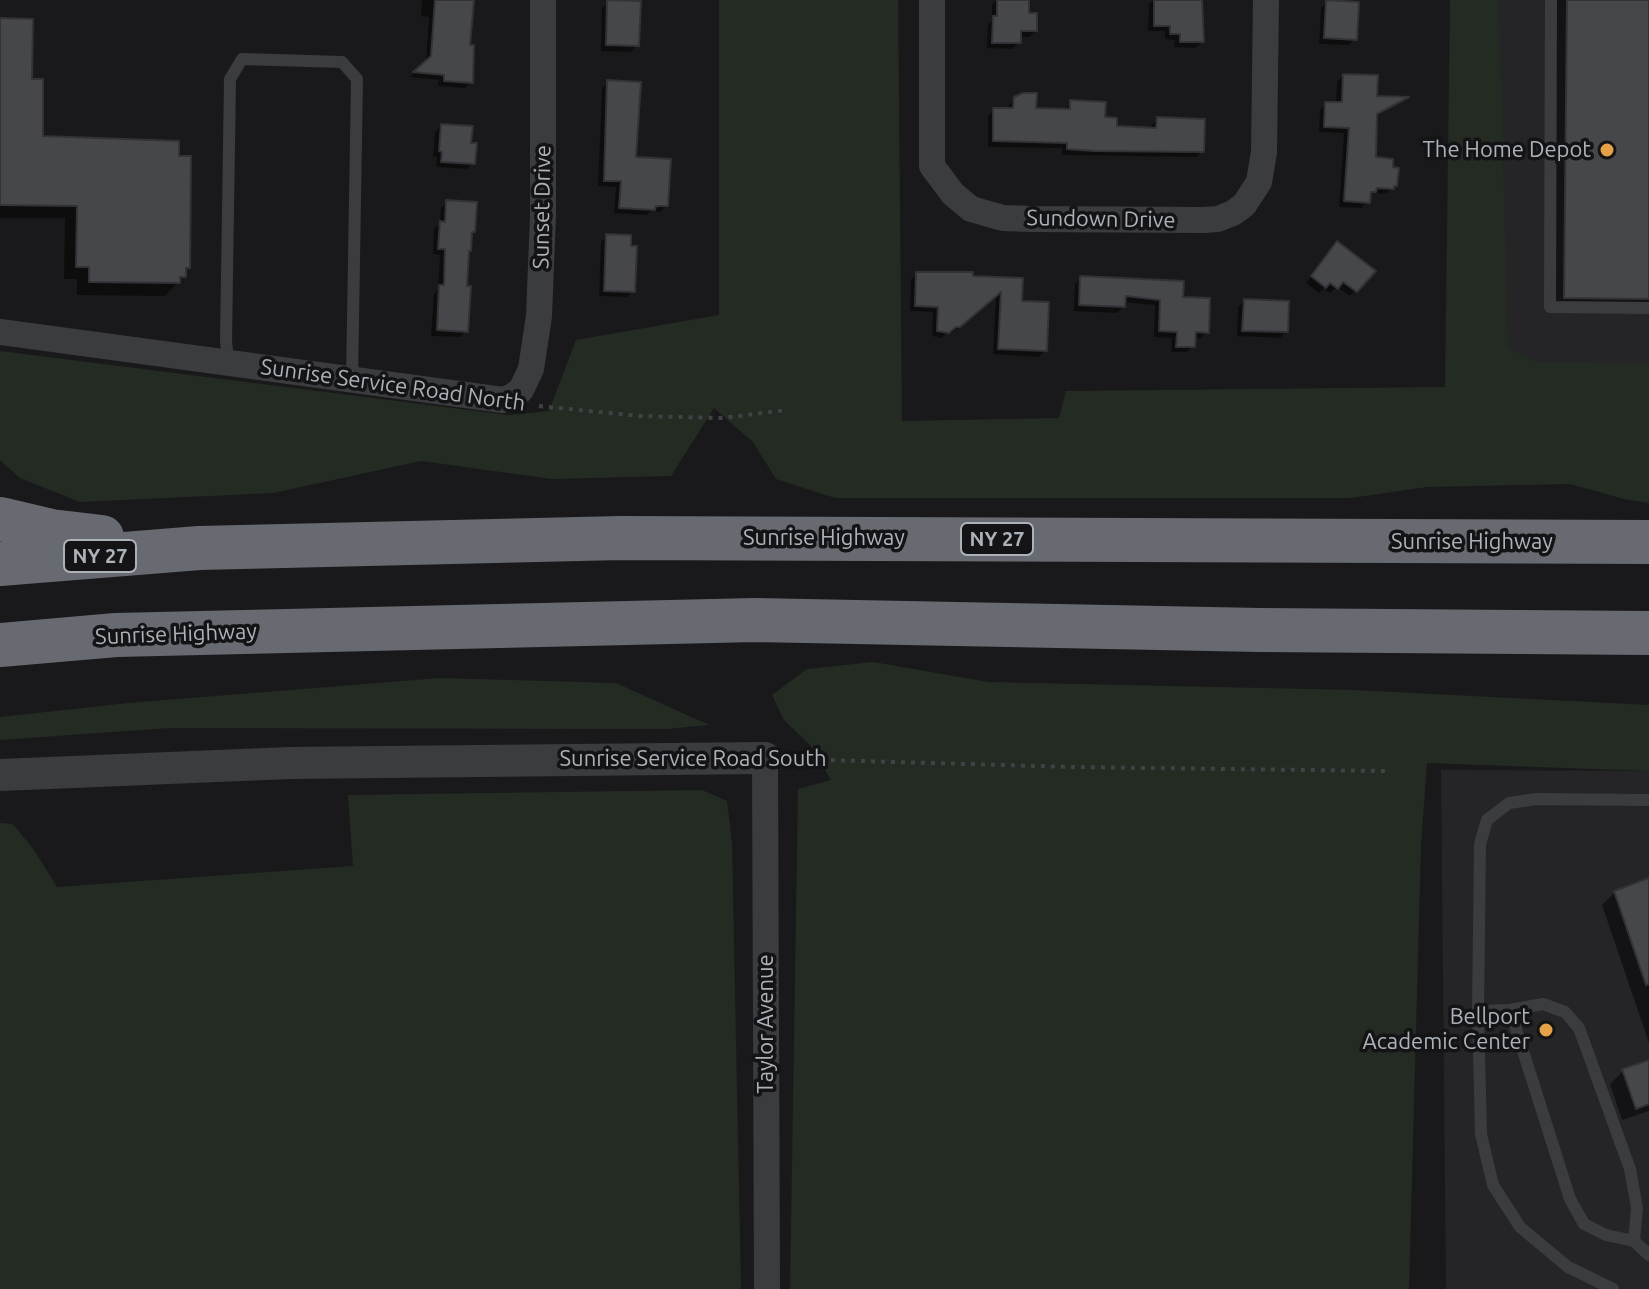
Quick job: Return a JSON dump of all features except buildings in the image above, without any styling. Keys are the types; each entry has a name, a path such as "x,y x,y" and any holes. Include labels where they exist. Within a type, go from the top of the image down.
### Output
{"highway":[{"path":"0,519 51,531 199,548"},
{"name":"Sunrise Highway","path":"0,564 199,548 621,538 1649,542"},
{"name":"Sunrise Highway","path":"0,645 116,635 755,620 1260,630 1649,633"},
{"path":"1260,630 1649,658"}],"street":[{"name":"Sunset Drive","path":"503,400 521,390 531,369 539,316 543,215 543,0"},
{"name":"Sundown Drive","path":"932,0 932,166 953,194 971,209 987,215 1017,218 1203,220 1218,219 1233,213 1244,205 1259,182 1264,152 1266,0"},
{"name":"Sunrise Service Road North","path":"0,332 503,400"},
{"name":"Sunrise Service Road South","path":"0,775 289,763 765,758"},
{"name":"Taylor Avenue","path":"765,758 767,1289"}],"lane":[{"path":"1551,0 1550,307 1649,308"},
{"path":"228,361 230,79 242,59 342,62 357,79 352,380"},
{"path":"1613,1289 1568,1267 1520,1227 1493,1185 1481,1134 1478,1011 1480,844 1487,820 1509,803 1537,799 1649,800"},
{"path":"1478,1011 1510,1010 1543,1004 1565,1012 1579,1028 1630,1169 1637,1208 1634,1241"},
{"path":"1510,1010 1570,1199 1584,1224 1606,1235 1634,1241 1649,1255"}],"path":[{"name":"Sunrise Service Road North","path":"503,400 578,412 639,416 723,418 787,410"},
{"name":"Sunrise Service Road South","path":"765,758 1072,767 1385,771"}],"shaded area":[{"path":"719,0 898,0 902,421 1059,418 1066,391 1445,387 1450,0 1499,0 1508,348 1539,362 1649,363 1649,503 1570,484 1427,487 1351,498 835,498 776,479 753,442 714,408 671,476 552,479 421,461 273,493 80,502 20,478 0,460 0,351 508,415 549,411 576,340 719,315"},
{"path":"1485,0 1649,0 1649,380 1494,377"},
{"path":"873,662 988,682 1354,690 1649,705 1649,771 1427,763 1421,845 1409,1289 790,1289 798,789 831,780 809,744 784,720 772,695 807,669"},
{"path":"440,678 616,683 709,725 667,729 169,728 0,740 0,717 128,703"},
{"name":"Bellport Academic Center","path":"1441,770 1649,771 1649,1289 1446,1289"},
{"path":"702,790 727,801 732,843 741,1289 0,1289 0,823 13,824 57,887 353,866 348,795"}],"place":[{"name":"The Home Depot","path":"1607,150"},
{"name":"Bellport Academic Center","path":"1546,1030"}]}
